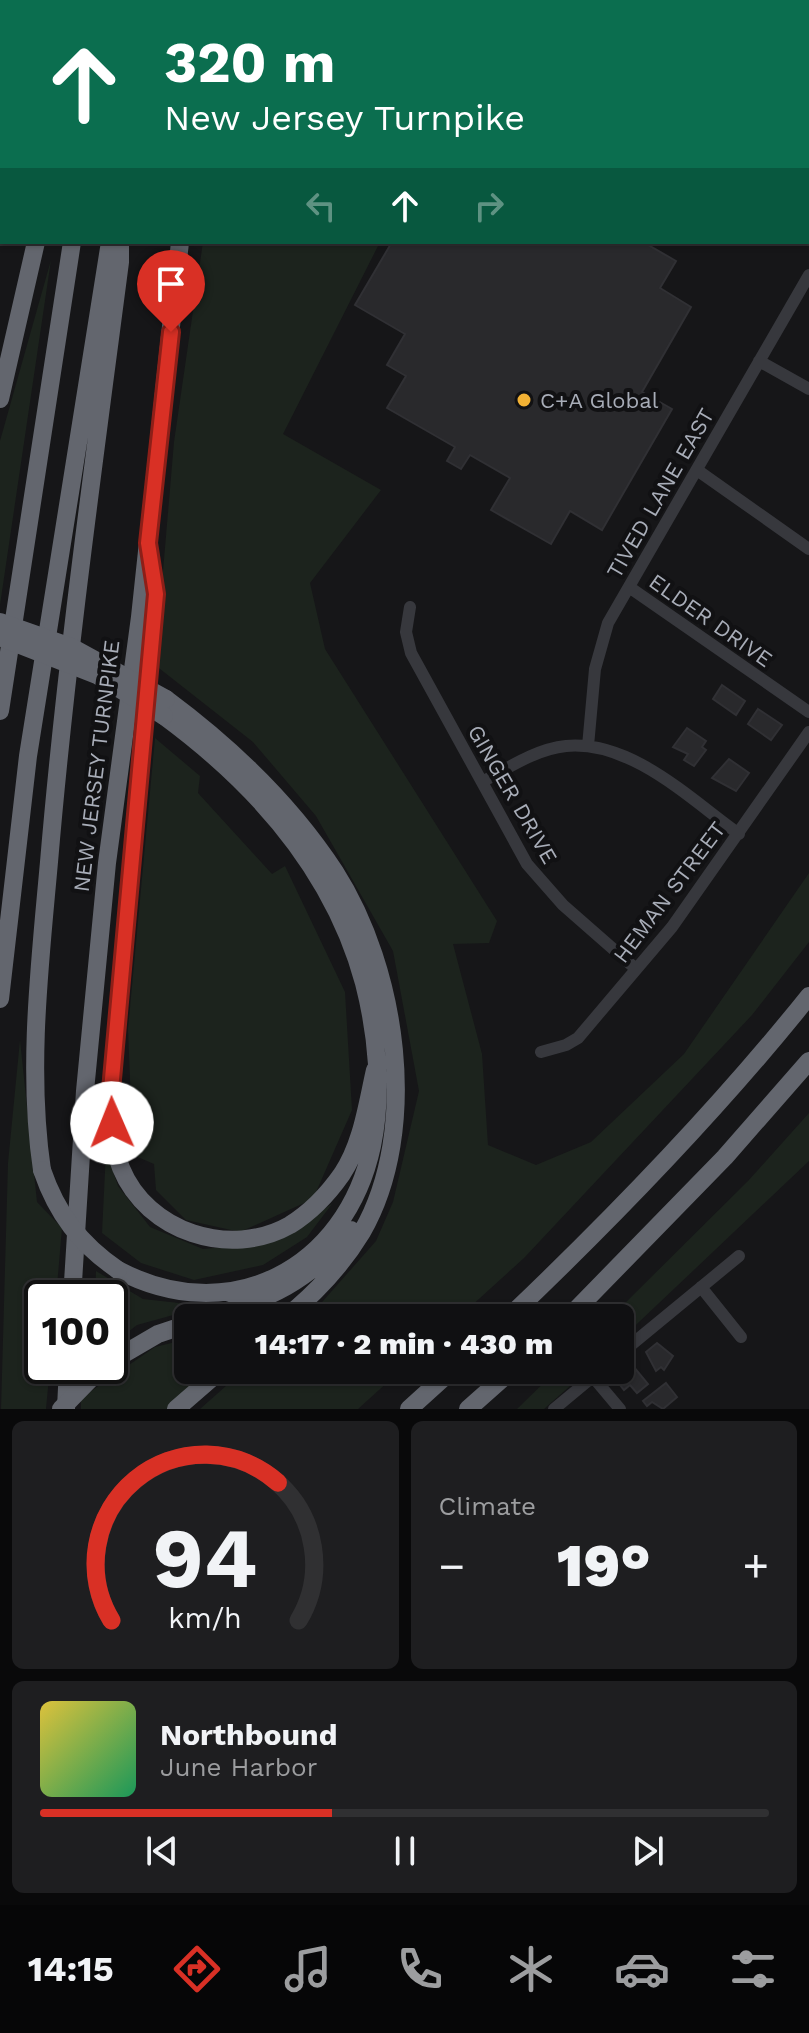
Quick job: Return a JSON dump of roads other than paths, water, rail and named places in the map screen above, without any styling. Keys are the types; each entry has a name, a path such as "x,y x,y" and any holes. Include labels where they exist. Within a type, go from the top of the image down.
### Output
{"highway":[{"path":"0,399 36,244"},
{"path":"0,711 72,244"},
{"path":"0,999 30,741 110,244"},
{"path":"0,622 71,647 165,707 257,796 319,880 345,931 364,983 372,1027 376,1119 363,1176 340,1223 314,1252 278,1277 220,1294 165,1290 118,1270 80,1240 64,1219 42,1170 36,1085 44,917 65,679 120,262 120,244"},
{"name":"NEW JERSEY TURNPIKE","path":"73,1280 85,1091 107,863 148,543 180,244"},
{"path":"148,543 156,594 111,1090 115,1147 121,1168 133,1190 150,1210 170,1224 217,1239 264,1235 288,1226 310,1211 344,1171 357,1143 375,1070"},
{"path":"0,637 65,660 207,729 268,786 334,871 366,934 389,1013 394,1055 392,1152 362,1232 322,1284 300,1304"},
{"path":"523,1304 704,1120 809,996"},
{"path":"582,1304 725,1157 809,1061"},
{"path":"249,1304 271,1297 323,1262 365,1206 391,1135"},
{"path":"128,1352 174,1331"},
{"path":"63,1409 66,1384"},
{"path":"63,1409 86,1384"},
{"path":"176,1409 205,1384"},
{"path":"409,1409 437,1384"},
{"path":"468,1409 496,1384"}],"street":[{"name":"TIVED LANE EAST","path":"588,746 600,646 629,587 809,275"},
{"path":"759,361 809,389"},
{"path":"697,470 809,549"},
{"name":"ELDER DRIVE","path":"629,587 809,712"},
{"name":"GINGER DRIVE","path":"410,607 406,632 411,653 510,835 544,886 636,969"},
{"name":"HEMAN STREET","path":"541,1052 578,1038 681,916 809,732"},
{"path":"482,782 547,750 588,746 628,758 739,834"},
{"path":"634,1342 739,1256"},
{"path":"701,1287 741,1337"},
{"path":"554,1409 584,1384"},
{"path":"604,1384 620,1409"}],"place":[{"name":"C+A Global","path":"524,400"}]}
